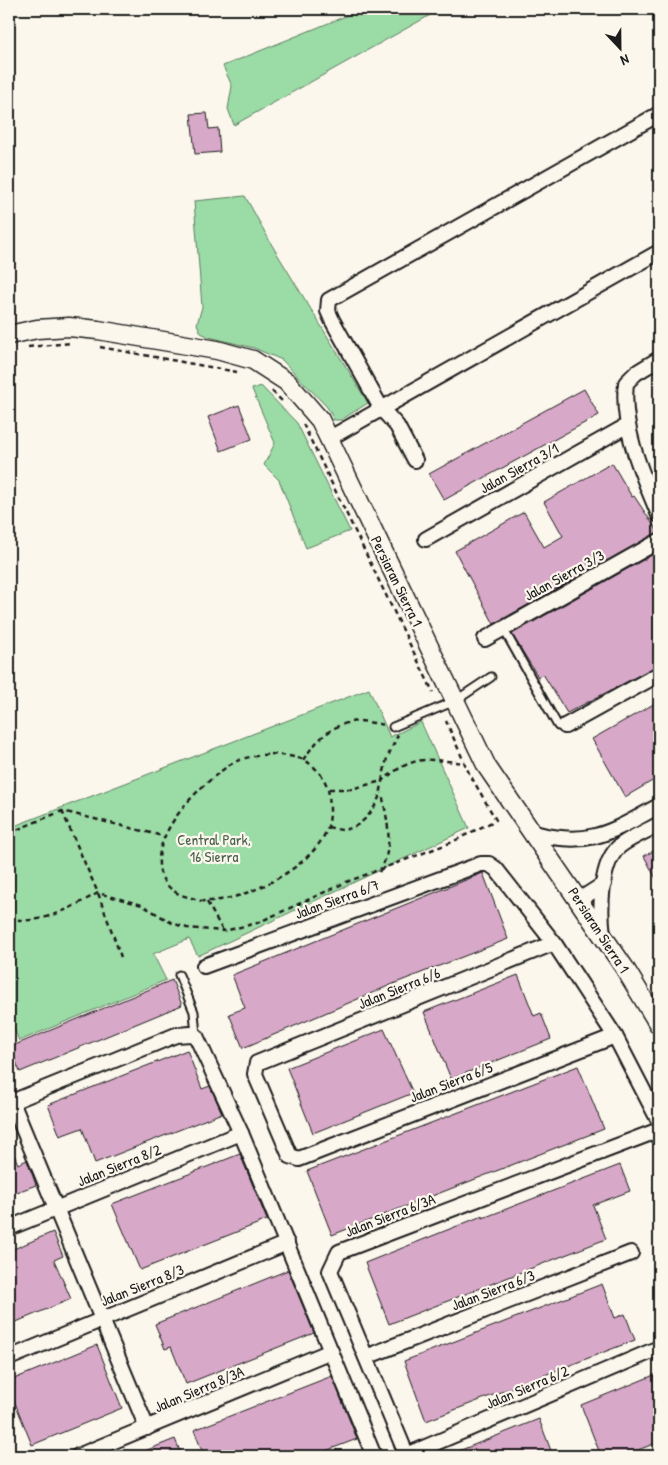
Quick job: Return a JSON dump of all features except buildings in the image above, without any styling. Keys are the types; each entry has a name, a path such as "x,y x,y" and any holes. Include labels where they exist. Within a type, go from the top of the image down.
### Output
{"street":[{"path":"415,460 396,426 381,408 332,320 328,311 329,300 659,114"},
{"path":"328,439 659,252"},
{"name":"Persiaran Sierra 1","path":"9,335 37,329 69,327 98,330 216,350 253,360 287,382 320,420 487,767 579,900 659,1026"},
{"path":"659,359 636,373 626,383 624,402 628,425 655,494 659,515"},
{"name":"Jalan Sierra 3/1","path":"426,539 628,425"},
{"name":"Jalan Sierra 3/3","path":"485,639 659,541"},
{"path":"565,726 659,674"},
{"path":"549,855 575,840 613,831 659,806"},
{"path":"602,935 601,899 613,855 621,846 659,824"},
{"path":"613,831 621,846"},
{"path":"534,833 575,840"},
{"name":"Jalan Sierra 6/7","path":"204,966 481,864 489,864 496,869 554,943"},
{"path":"579,900 604,884"},
{"path":"554,943 615,1036 659,1121"},
{"name":"Jalan Sierra 6/6","path":"299,1159 290,1156 255,1074 257,1063 554,943"},
{"path":"147,1428 56,1208 10,1103 176,1035 191,1034 196,1036 241,1132 374,1456"},
{"name":"Jalan Sierra 6/5","path":"299,1159 615,1036"},
{"name":"Jalan Sierra 6/3A","path":"407,1456 330,1271 339,1252 659,1130"},
{"name":"Jalan Sierra 8/2","path":"9,1228 241,1132"},
{"name":"Jalan Sierra 8/3","path":"9,1358 287,1244"},
{"name":"Jalan Sierra 6/3","path":"366,1357 631,1253"},
{"name":"Jalan Sierra 6/2","path":"407,1456 659,1348"},
{"name":"Jalan Sierra 8/3A","path":"78,1456 331,1351"}],"lane":[{"path":"503,628 558,726 565,726"},
{"path":"393,727 455,701 491,677"},
{"path":"179,976 194,1012 196,1036"}],"path":[{"path":"22,348 79,343"},
{"path":"98,346 242,373"},
{"path":"270,389 288,407"},
{"path":"300,419 433,692"},
{"path":"303,760 312,745 323,736 352,721 396,729 398,736 387,758 382,781 390,834 387,859 379,872"},
{"path":"9,918 31,921 98,893 142,905 172,923 187,928 224,931 257,923 349,881 379,872 416,854 450,843 496,820 464,763 446,721"},
{"path":"271,754 303,760 321,774 329,789 328,827 318,844 300,862 261,888 207,902 180,896 162,881 158,866 159,850 163,836 204,785 229,766 246,757 271,754"},
{"path":"329,789 339,790 382,781 401,766 416,760 425,759 464,763"},
{"path":"328,827 342,830 357,824 372,812 382,791"},
{"path":"9,833 62,812 163,836"},
{"path":"62,812 98,893 121,957"},
{"path":"207,902 224,931"}],"green space":[{"path":"363,9 441,9 234,125 228,109 232,86 223,66"},
{"path":"245,196 273,247 368,403 341,420 334,420 327,407 282,360 254,348 209,337 201,333 197,324 202,307 194,201"},
{"path":"261,386 297,423 350,531 306,548 279,480 264,465 275,443 252,389"},
{"name":"Central Park, 16 Sierra","path":"369,689 390,737 421,722 469,828 198,956 189,939 153,954 166,980 19,1041 9,1016 9,828"}]}
